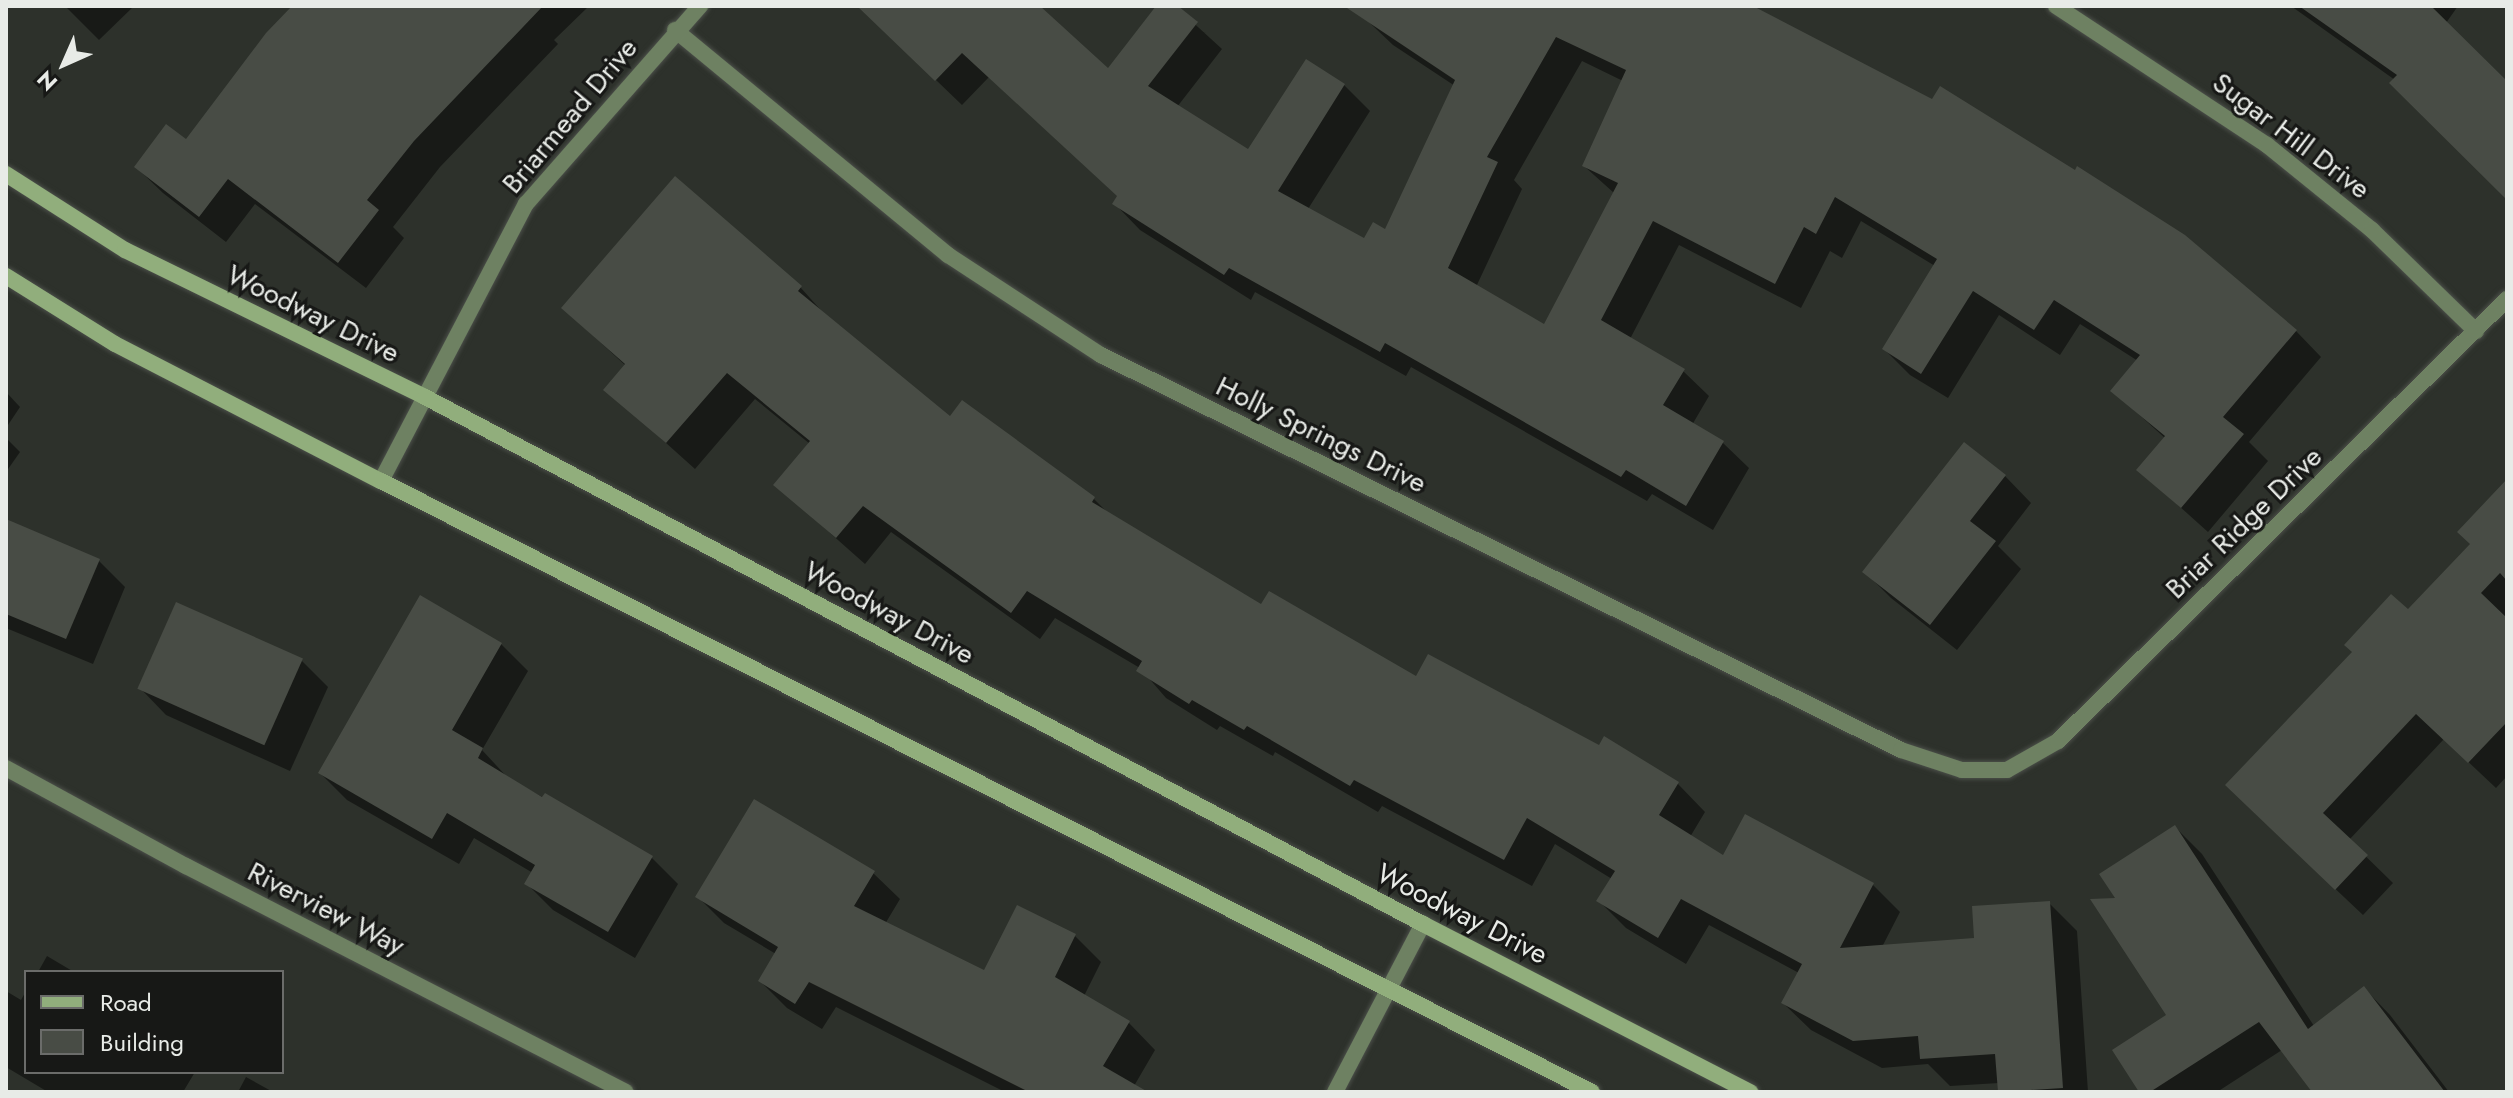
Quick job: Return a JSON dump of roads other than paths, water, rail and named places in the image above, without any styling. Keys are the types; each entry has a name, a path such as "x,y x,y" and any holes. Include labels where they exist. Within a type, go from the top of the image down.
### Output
{"main road":[{"name":"Woodway Drive","path":"6,174 125,250 425,397 1423,924 1750,1092"},
{"path":"6,276 115,344 381,481 1592,1092"}],"street":[{"name":"Briarmead Drive","path":"381,481 526,204 675,30 700,6"},
{"name":"Sugar Hill Drive","path":"2056,6 2162,72 2267,145 2372,230 2476,331"},
{"name":"Holly Springs Drive","path":"675,30 948,255 1101,355 1901,750 1962,770 2007,770"},
{"name":"Briar Ridge Drive","path":"2007,770 2058,741 2507,299"},
{"name":"Riverview Way","path":"6,768 186,866 625,1092"},
{"path":"1335,1092 1423,924"}]}
